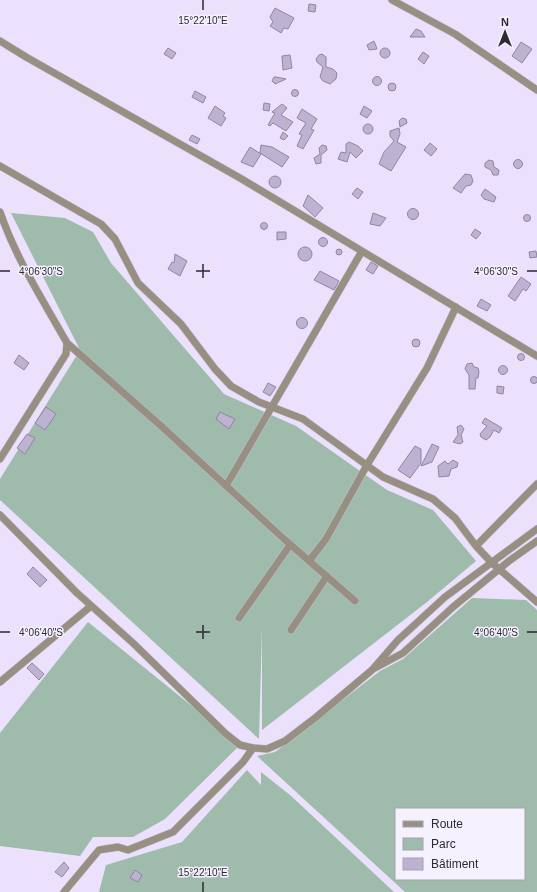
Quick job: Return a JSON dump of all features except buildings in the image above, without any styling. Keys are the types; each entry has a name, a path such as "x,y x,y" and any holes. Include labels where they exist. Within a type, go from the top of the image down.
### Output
{"street":[{"path":"392,0 455,34 537,90"},
{"path":"0,41 240,178 537,356"},
{"path":"0,166 101,224 115,239 138,283 182,324 215,369 231,386 248,397 303,419 383,477 434,499 455,518 476,546 491,562 537,602"},
{"path":"0,212 7,232 32,283 67,343 90,362 290,545 355,601"},
{"path":"226,486 362,251"},
{"path":"309,561 326,538 367,465 426,368 456,307"},
{"path":"0,459 66,354 67,343"},
{"path":"476,546 537,484"},
{"path":"0,515 91,606 133,643 226,734 240,745 267,749 285,740 315,718 372,670 398,640 444,597 537,530"},
{"path":"372,670 403,653 453,607 537,540"},
{"path":"239,618 290,545"},
{"path":"291,630 327,576"},
{"path":"0,682 91,606"},
{"path":"64,892 99,850 118,847 128,850 173,832 243,762 253,748"}],"green space":[{"path":"11,213 65,218 93,232 111,263 224,394 296,426 387,490 433,510 476,561 427,602 262,730 262,628 259,739 0,500 0,479 80,350"},
{"path":"472,598 526,600 537,610 537,892 405,892 257,756 275,752 380,671 403,659"},
{"path":"88,622 240,745 165,819 133,837 93,837 80,856 0,846 0,733"},
{"path":"247,770 261,785 261,772 290,795 394,892 99,892 106,865 182,842"}]}
